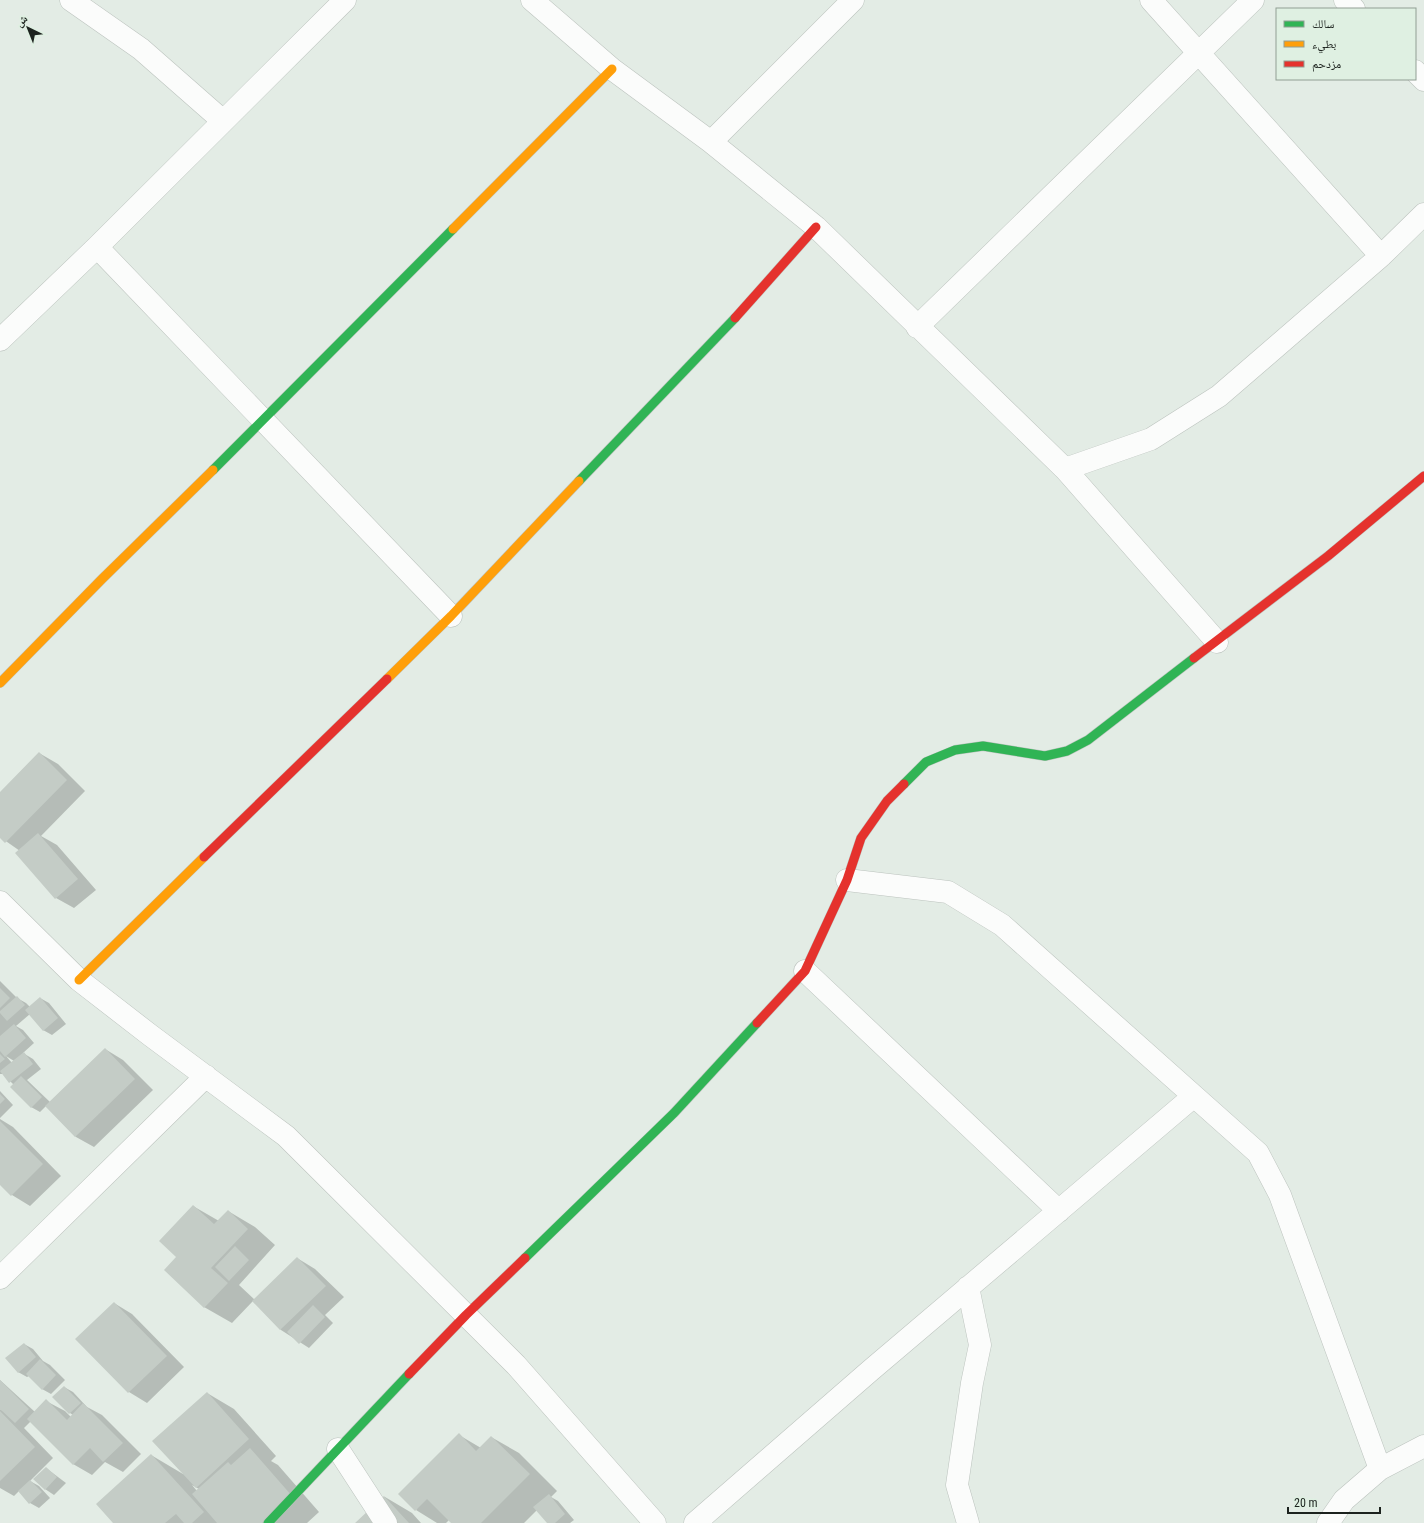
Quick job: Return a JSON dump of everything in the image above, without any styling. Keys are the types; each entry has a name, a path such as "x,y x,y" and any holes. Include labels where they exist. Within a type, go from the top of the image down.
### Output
{"street":[{"path":"71,0 141,48 223,121"},
{"path":"0,340 97,247 344,0"},
{"path":"532,0 612,69 711,142 816,227 917,327 1065,469 1217,642"},
{"path":"711,142 853,0"},
{"path":"1150,0 1381,256"},
{"path":"917,327 1253,0"},
{"path":"1345,0 1353,8"},
{"path":"0,683 102,579 263,421 612,69"},
{"path":"1416,72 1424,80"},
{"path":"1065,469 1151,439 1219,396 1381,256 1424,214"},
{"path":"79,980 451,616 742,310 816,227"},
{"path":"97,247 451,616"},
{"path":"268,1523 466,1315 674,1114 805,971 847,880 861,838 887,801 926,762 955,750 983,746 1045,756 1067,750 1088,740 1328,556 1424,476"},
{"path":"847,880 948,892 1002,925 1258,1153 1280,1195 1380,1469"},
{"path":"0,902 79,980 286,1136 516,1365 655,1523"},
{"path":"805,971 1059,1211"},
{"path":"0,1278 206,1076"},
{"path":"695,1523 968,1287 1194,1096"},
{"path":"968,1287 980,1345 972,1383 957,1484 968,1523"},
{"path":"1328,1523 1344,1500 1380,1469 1424,1446"},
{"path":"338,1449 386,1523"}],"building":[{"path":"39,752 67,780 5,843 0,838 0,792"},
{"path":"38,833 78,879 55,899 15,853"},
{"path":"0,988 10,998 0,1008"},
{"path":"17,996 25,1005 7,1021 0,1011"},
{"path":"40,997 58,1018 43,1031 25,1010"},
{"path":"14,1024 26,1038 5,1057 0,1051 0,1036"},
{"path":"105,1048 135,1079 75,1137 45,1106"},
{"path":"24,1052 33,1064 9,1083 0,1071"},
{"path":"0,1054 5,1059 0,1063"},
{"path":"21,1076 42,1097 31,1108 10,1087"},
{"path":"0,1094 5,1099 0,1104"},
{"path":"0,1121 43,1164 11,1196 0,1185"},
{"path":"193,1205 214,1224 228,1210 248,1229 211,1268 228,1283 204,1308 164,1270 176,1257 159,1241"},
{"path":"235,1246 249,1260 229,1281 215,1267"},
{"path":"297,1257 326,1286 280,1330 252,1301"},
{"path":"114,1302 167,1356 128,1393 75,1339"},
{"path":"313,1305 325,1317 299,1344 287,1332"},
{"path":"24,1343 36,1357 18,1373 5,1358"},
{"path":"40,1359 56,1375 42,1390 26,1374"},
{"path":"0,1380 29,1409 15,1423 0,1409"},
{"path":"64,1386 81,1403 69,1414 52,1397"},
{"path":"207,1392 249,1439 196,1488 152,1441"},
{"path":"46,1399 67,1420 83,1403 123,1443 103,1462 90,1448 73,1465 27,1419"},
{"path":"0,1411 35,1447 0,1481"},
{"path":"459,1433 476,1451 491,1436 530,1474 481,1523 451,1523 427,1499 415,1511 398,1494"},
{"path":"250,1448 292,1496 262,1523 217,1523 192,1494 228,1462 231,1465"},
{"path":"151,1454 204,1512 192,1523 184,1523 176,1514 165,1523 113,1523 96,1504"},
{"path":"46,1467 57,1477 45,1490 33,1479"},
{"path":"30,1480 42,1492 29,1504 18,1491"},
{"path":"549,1494 565,1514 555,1523 547,1523 533,1507"},
{"path":"384,1496 409,1523 355,1523"}],"traffic: fast":[{"path":"213,470 453,229"},
{"path":"579,481 735,318"},
{"path":"904,784 926,762 955,750 983,746 1045,756 1067,751 1088,740 1194,658"},
{"path":"525,1258 674,1113 757,1023"},
{"path":"268,1523 409,1374"}],"traffic: slow":[{"path":"453,229 612,69"},
{"path":"0,683 102,579 213,470"},
{"path":"387,679 451,616 579,481"},
{"path":"79,980 204,857"}],"traffic: jam":[{"path":"735,318 816,227"},
{"path":"1194,658 1328,556 1424,476"},
{"path":"204,857 387,679"},
{"path":"757,1023 805,971 847,880 861,838 887,801 904,784"},
{"path":"409,1374 466,1315 525,1258"}]}
